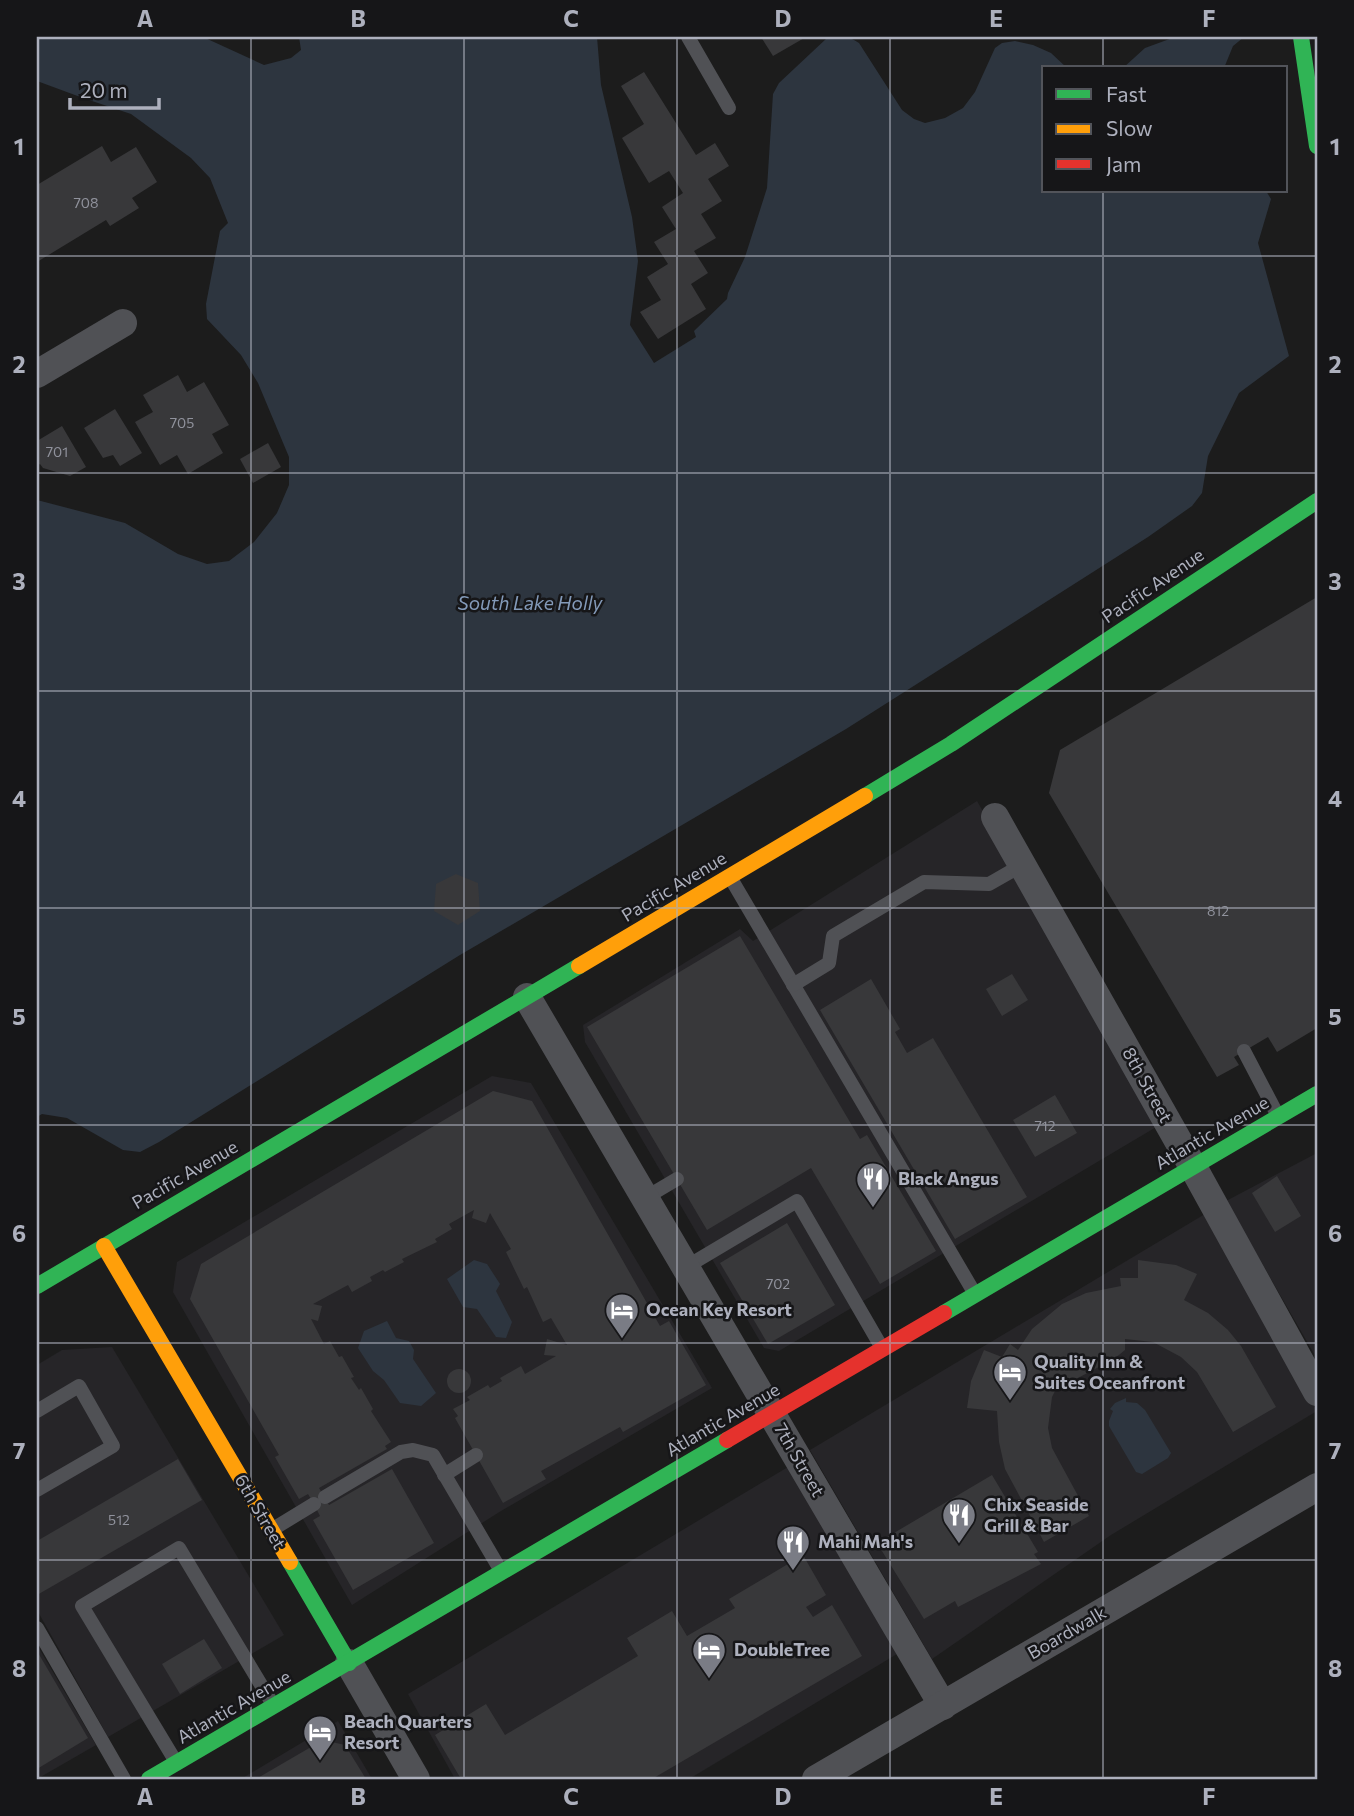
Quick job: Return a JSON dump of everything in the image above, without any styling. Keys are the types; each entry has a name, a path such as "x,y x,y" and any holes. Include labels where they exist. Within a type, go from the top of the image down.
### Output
{"main road":[{"path":"1301,37 1317,146"},
{"name":"Pacific Avenue","path":"37,1286 951,744 1317,500"},
{"name":"Atlantic Avenue","path":"149,1779 1317,1094"},
{"name":"6th Street","path":"104,1245 349,1663"}],"street":[{"path":"37,374 123,323"},
{"name":"8th Street","path":"995,817 1194,1167 1317,1392"},
{"name":"7th Street","path":"527,997 943,1706"},
{"name":"Boardwalk","path":"816,1779 1317,1487"},
{"name":"6th Street","path":"349,1663 416,1779"}],"lane":[{"path":"688,37 729,108"},
{"path":"793,985 829,963 833,936 924,882 989,884 1022,865"},
{"path":"729,876 975,1295"},
{"path":"1244,1051 1278,1117"},
{"path":"646,1198 677,1179"},
{"path":"686,1267 797,1202 883,1349"},
{"path":"37,1411 79,1387 113,1446 37,1490"},
{"path":"271,1530 319,1501 355,1474 401,1452 414,1450 433,1455 502,1572"},
{"path":"444,1475 476,1455"},
{"path":"176,1763 82,1606 179,1548 274,1706"},
{"path":"37,1628 124,1779"}],"shaded area":[{"path":"977,801 1163,1123 779,1351 764,1348 585,1042 583,1025 740,929 753,941"},
{"name":"Ocean Key Resort","path":"492,1076 531,1083 712,1388 501,1511 352,1605 173,1292 177,1262"},
{"path":"1317,1153 1317,1359 1226,1201"},
{"path":"1205,1214 1317,1411 1111,1535 932,1659 810,1450"},
{"path":"112,1347 284,1635 108,1737 37,1610 37,1365 62,1350"},
{"path":"788,1467 897,1654 689,1779 455,1779 408,1694"},
{"path":"37,1645 96,1745 37,1779"},
{"name":"Beach Quarters Resort","path":"338,1721 372,1779 241,1779"}],"water":[{"name":"South Lake Holly","path":"843,36 859,43 902,110 925,123 945,118 963,108 975,92 995,48 1002,43 1015,41 1051,53 1065,66 1042,66 1042,192 1267,192 1271,199 1258,243 1289,356 1239,393 1208,456 1202,493 1192,506 1148,537 846,729 460,955 159,1142 140,1152 123,1150 67,1118 42,1114 37,1117 37,500 125,523 178,554 207,564 229,561 254,542 277,513 289,485 289,457 258,383 241,355 207,319 206,304 220,231 228,223 210,178 191,158 131,114 37,81 37,37 203,37 264,65 291,58 301,50 299,37 597,37 601,85 632,217 638,261 630,325 654,363 696,337 694,331 727,299 745,257 767,188 773,94 779,83 827,38"},
{"path":"1175,37 1244,37 1233,46 1225,66 1125,66 1145,48"},
{"path":"474,1260 487,1264 500,1284 496,1291 512,1322 506,1338 496,1337 477,1309 463,1307 447,1279"},
{"path":"387,1321 396,1338 409,1341 414,1350 413,1359 436,1393 421,1406 400,1403 358,1348 364,1331"},
{"path":"1126,1398 1126,1402 1137,1403 1145,1410 1171,1453 1168,1458 1142,1474 1136,1472 1109,1426 1113,1411 1110,1409 1115,1403"}],"building":[{"path":"761,37 806,37 773,56"},
{"path":"644,72 696,155 715,143 729,166 708,179 722,201 701,214 716,238 694,251 708,273 691,284 706,309 658,339 640,312 661,300 647,277 668,264 654,242 676,229 662,207 683,193 669,171 649,183 622,138 644,124 621,86"},
{"path":"102,146 111,162 136,147 157,182 132,198 139,208 110,226 106,220 37,262 37,185"},
{"path":"178,375 187,392 204,382 229,425 212,434 223,453 188,474 177,455 160,465 135,422 153,412 143,395"},
{"path":"115,409 142,453 120,466 113,455 103,458 84,428"},
{"path":"62,426 86,467 70,476 43,468 40,464 37,466 37,441"},
{"path":"268,443 281,467 253,483 240,459"},
{"path":"1317,597 1317,1028 1277,1052 1268,1037 1234,1057 1239,1065 1217,1077 1049,793 1060,750"},
{"path":"456,874 478,883 480,911 458,925 434,911 436,884"},
{"path":"740,936 860,1139 867,1135 936,1251 880,1284 811,1168 707,1230 587,1027"},
{"path":"1012,974 1028,1000 1002,1016 986,989"},
{"path":"871,979 900,1029 895,1032 907,1053 933,1038 1027,1197 955,1239 820,1010"},
{"name":"Ocean Key Resort","path":"493,1091 532,1101 660,1326 669,1321 706,1385 623,1432 620,1427 541,1471 546,1479 503,1503 455,1418 458,1416 453,1409 470,1400 467,1397 488,1385 490,1388 502,1381 500,1378 521,1366 525,1374 556,1356 544,1355 547,1339 567,1345 551,1318 543,1322 527,1287 524,1289 506,1252 511,1249 490,1213 486,1223 472,1218 474,1210 449,1224 452,1229 435,1239 437,1242 402,1259 404,1262 385,1272 383,1270 370,1277 372,1281 352,1292 348,1285 313,1304 322,1306 318,1321 311,1319 324,1344 330,1341 339,1357 342,1356 354,1377 351,1378 359,1390 361,1388 373,1409 371,1411 391,1442 385,1446 387,1449 319,1488 329,1505 392,1469 434,1543 353,1590 313,1520 320,1516 314,1504 308,1494 299,1499 275,1457 279,1455 190,1299 201,1264"},
{"path":"1055,1095 1077,1133 1035,1157 1013,1120"},
{"path":"1277,1176 1301,1216 1275,1232 1252,1193"},
{"path":"787,1223 835,1305 768,1344 720,1263"},
{"name":"Quality Inn & Suites Oceanfront","path":"1138,1260 1176,1265 1197,1274 1184,1300 1208,1313 1228,1330 1241,1346 1276,1407 1233,1432 1197,1372 1181,1357 1153,1342 1125,1339 1125,1350 1114,1359 1074,1380 1061,1379 1052,1397 1048,1428 1052,1448 1089,1516 1044,1542 1005,1469 999,1442 997,1411 967,1408 971,1381 984,1350 1002,1357 1010,1344 1018,1350 1032,1329 1062,1304 1086,1293 1121,1286 1120,1278 1138,1278"},
{"path":"459,1369 467,1373 471,1381 467,1389 459,1393 451,1389 447,1381 451,1373"},
{"path":"178,1459 202,1500 37,1595 37,1541"},
{"path":"992,1475 1038,1552 1034,1554 1041,1564 958,1607 955,1601 924,1619 877,1543"},
{"name":"DoubleTree","path":"803,1555 826,1595 806,1607 813,1617 832,1605 862,1656 652,1779 461,1779 435,1735 486,1704 505,1735 638,1656 627,1638 672,1611 687,1636 735,1608 729,1599"},
{"path":"204,1639 222,1668 180,1694 162,1664"},
{"path":"37,1651 88,1738 37,1769"},
{"name":"Beach Quarters Resort","path":"323,1740 345,1745 366,1779 256,1779"}],"traffic: fast":[{"path":"1301,37 1317,146"},
{"path":"865,796 951,744 1317,501"},
{"path":"37,1286 579,966"},
{"path":"944,1313 1317,1094"},
{"path":"149,1779 727,1440"},
{"path":"290,1562 349,1663"}],"traffic: slow":[{"path":"579,966 865,796"},
{"path":"104,1246 290,1562"}],"traffic: jam":[{"path":"727,1440 944,1313"}],"place":[{"name":"Black Angus","path":"873,1209"},
{"name":"Ocean Key Resort","path":"622,1340"},
{"name":"Quality Inn & Suites Oceanfront","path":"1010,1402"},
{"name":"Chix Seaside Grill & Bar","path":"959,1545"},
{"name":"Mahi Mah's","path":"793,1572"},
{"name":"DoubleTree","path":"709,1680"},
{"name":"Beach Quarters Resort","path":"320,1762"}]}
